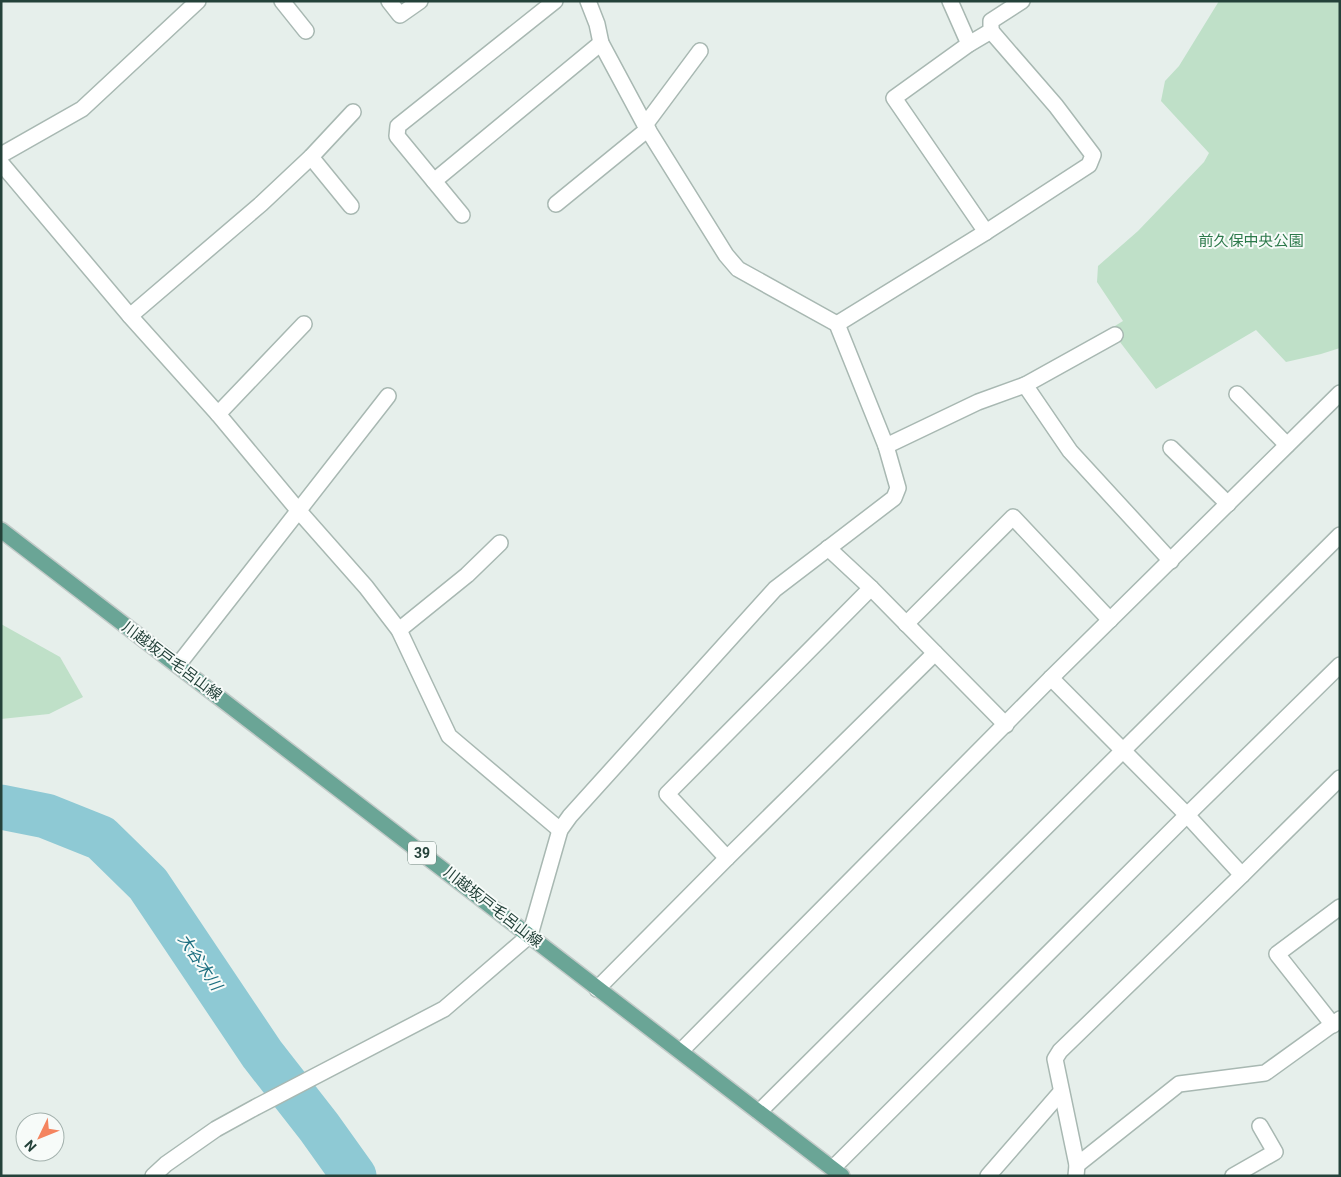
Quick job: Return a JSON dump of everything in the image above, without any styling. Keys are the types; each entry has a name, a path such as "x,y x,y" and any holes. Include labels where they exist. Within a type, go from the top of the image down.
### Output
{"main road":[{"name":"川越坂戸毛呂山線","path":"1,530 838,1172"}],"street":[{"path":"1,155 82,109 198,1"},
{"path":"282,1 306,31"},
{"path":"389,1 400,16 420,1"},
{"path":"462,215 397,136 398,126 555,1"},
{"path":"153,1176 166,1164 216,1129 444,1008 530,936 560,830 576,809 775,590 894,498 898,488 886,446 837,324 738,269 726,255 646,127 601,43 597,24 588,1"},
{"path":"950,1 969,44"},
{"path":"837,324 986,232 1089,165 1093,154 1056,106 991,31 991,21 1022,1"},
{"path":"986,232 894,98 969,44 991,31"},
{"path":"434,181 601,43"},
{"path":"556,204 646,127 700,51"},
{"path":"130,316 260,204 311,157 353,112"},
{"path":"311,157 351,206"},
{"path":"1,163 130,316 218,414 298,510 366,587 399,630 449,736 560,830"},
{"path":"218,414 304,324"},
{"path":"886,446 978,402 1025,385 1115,335"},
{"path":"1025,385 1070,451 1171,561"},
{"path":"681,1051 1110,620 1340,393"},
{"path":"1237,394 1287,445"},
{"path":"178,665 388,396"},
{"path":"1171,448 1228,504"},
{"path":"906,624 1013,517 1110,620"},
{"path":"759,1112 1340,535"},
{"path":"399,630 468,575 500,542"},
{"path":"828,548 871,588 1006,725"},
{"path":"728,858 667,794 871,588"},
{"path":"598,989 935,653"},
{"path":"838,1172 1187,815 1340,665"},
{"path":"1052,678 1187,815 1242,875"},
{"path":"1340,778 1060,1051 1055,1059 1076,1170 1179,1084 1265,1072 1336,1022 1277,954 1340,907"},
{"path":"988,1176 1061,1092"},
{"path":"1233,1176 1275,1152 1260,1126"}],"green space":[{"name":"前久保中央公園","path":"1219,1 1340,1 1340,348 1286,362 1256,330 1156,389 1110,329 1123,321 1097,282 1098,266 1138,231 1204,162 1209,153 1161,101 1165,81 1179,66"},
{"path":"1,624 60,657 83,697 49,714 1,719"}],"waterway":[{"name":"大谷木川","path":"1,807 46,816 101,838 148,884 262,1054 319,1127 354,1176"}]}
